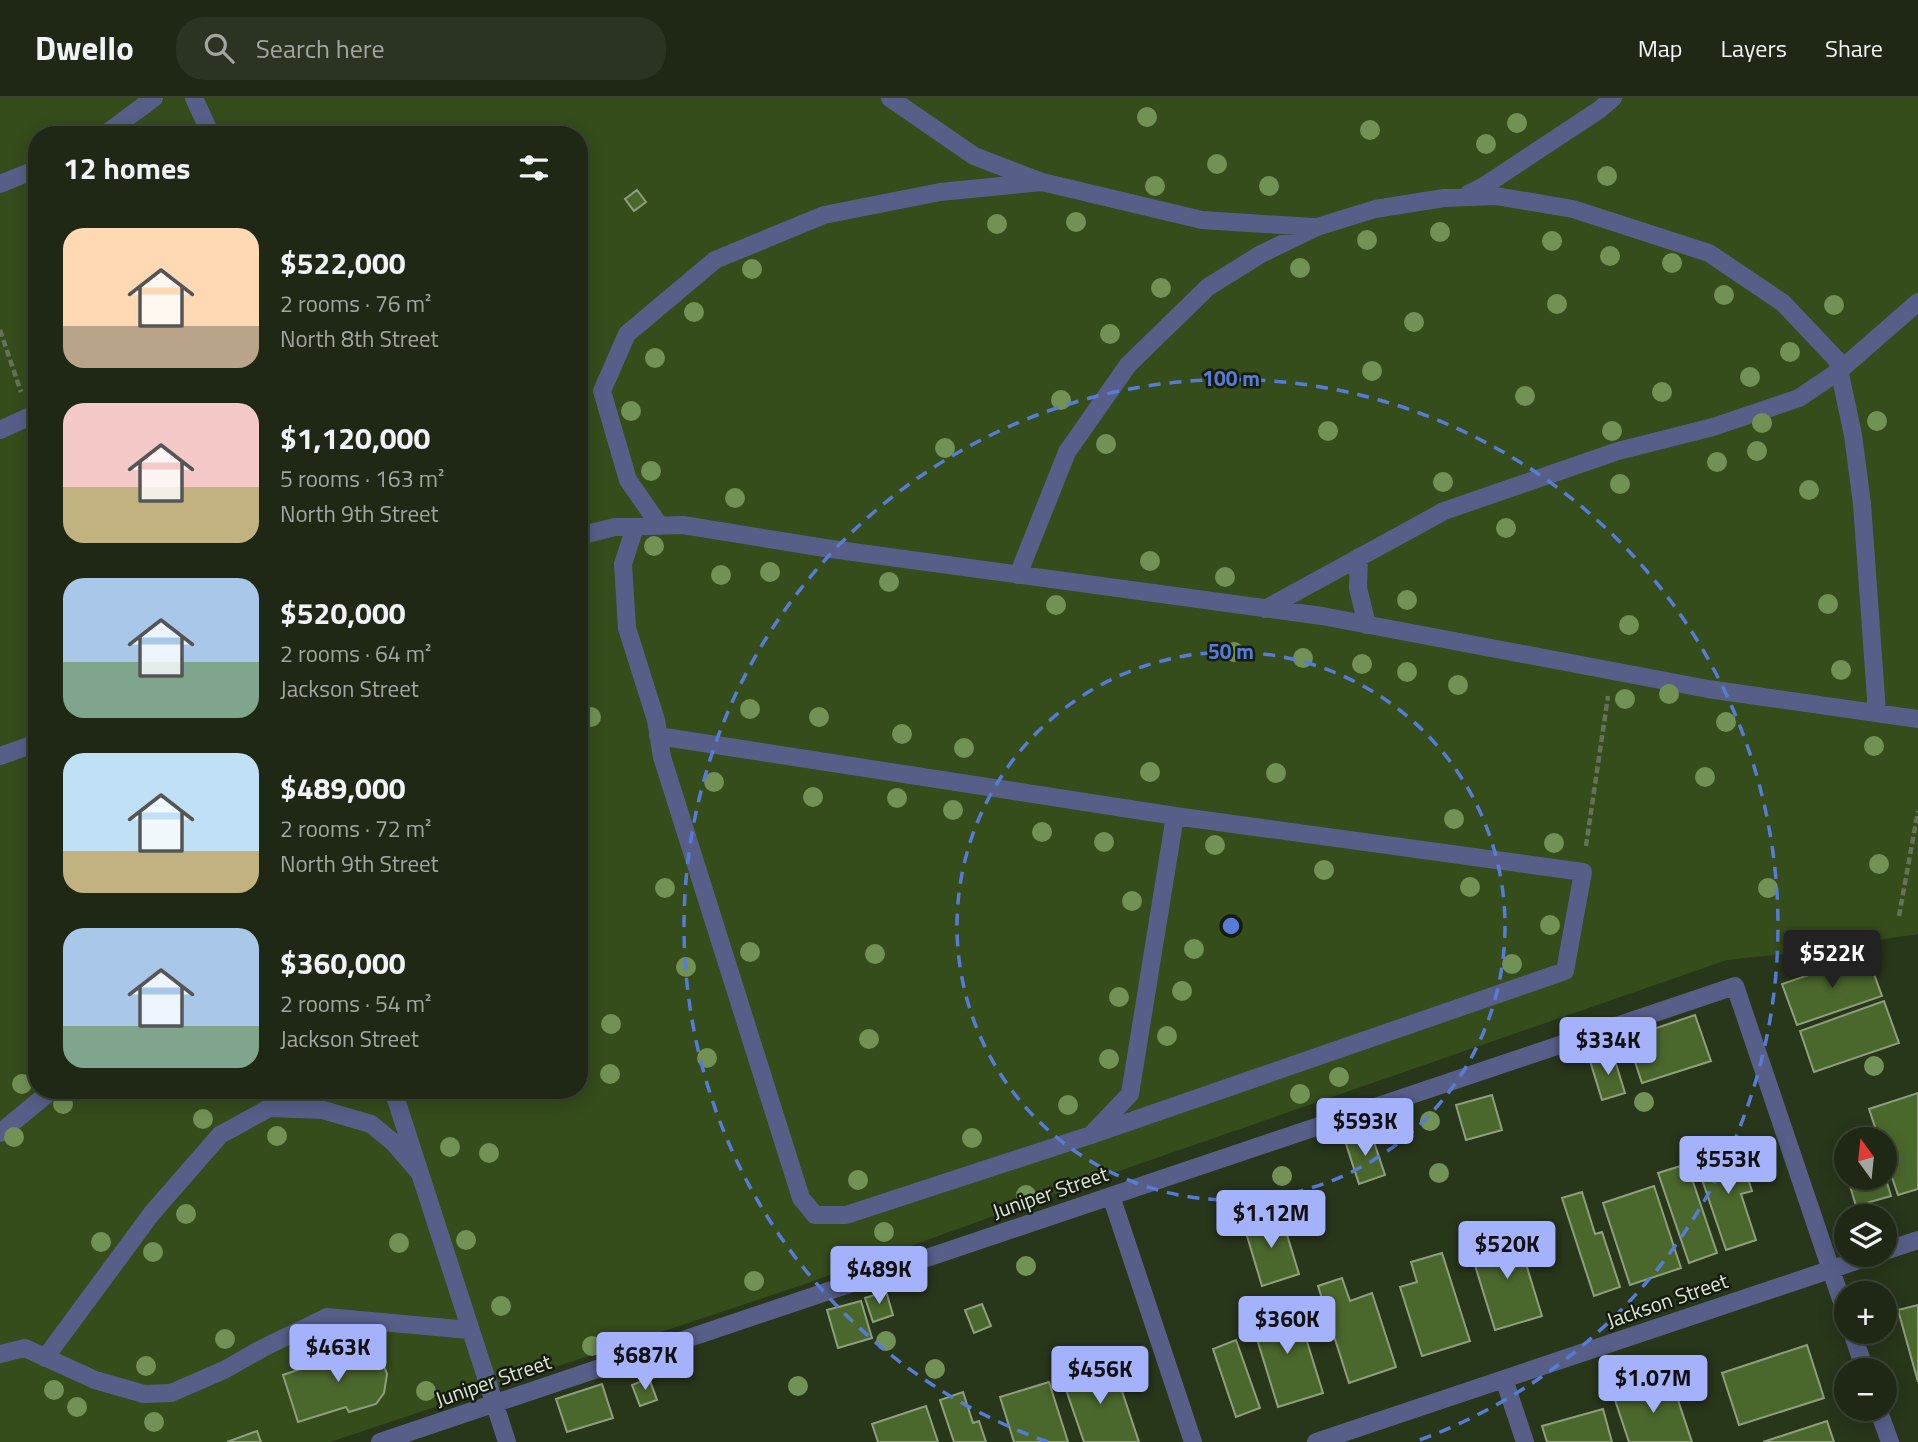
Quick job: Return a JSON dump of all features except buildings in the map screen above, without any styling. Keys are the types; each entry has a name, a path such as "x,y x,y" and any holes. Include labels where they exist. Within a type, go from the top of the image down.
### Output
{"street":[{"path":"116,126 153,98"},
{"path":"194,98 207,126"},
{"path":"890,98 974,156 1042,182 1202,220 1317,227"},
{"path":"1462,197 1485,186 1613,98"},
{"path":"0,184 28,173"},
{"path":"660,526 628,480 602,391 627,334 715,260 824,215 940,192 1042,182"},
{"path":"1018,575 1067,452 1128,365 1208,287 1261,254 1317,227 1375,209 1444,198 1496,196 1573,209 1709,253 1783,303 1837,360 1853,435 1861,504 1877,712"},
{"path":"1265,609 1444,510 1618,451 1713,427 1799,398 1839,371 1918,302"},
{"path":"0,429 28,417"},
{"path":"588,534 615,527 683,525 831,550 1367,625 1708,689 1918,719"},
{"path":"635,527 623,564 626,628 656,720 658,736 662,757 801,1198 815,1215 846,1215 1091,1135 1565,971 1583,872 1175,816 658,736"},
{"path":"1359,557 1358,588 1367,625"},
{"path":"0,756 28,746"},
{"path":"1091,1135 1130,1094 1175,816"},
{"name":"Juniper Street","path":"380,1442 1735,986 1831,1269"},
{"path":"0,1133 41,1099"},
{"path":"396,1099 507,1442"},
{"path":"45,1358 152,1213 220,1135 269,1108 323,1110 372,1124 394,1143 419,1172"},
{"path":"1111,1196 1193,1442"},
{"path":"1897,1247 1918,1240"},
{"name":"Jackson Street","path":"1316,1442 1837,1267"},
{"path":"1831,1269 1835,1281"},
{"path":"0,1354 25,1348 95,1380 144,1394 171,1393 224,1370 327,1317 469,1330"},
{"path":"1504,1379 1525,1442"},
{"path":"1882,1421 1889,1442"}],"path":[{"path":"0,330 28,402"},
{"path":"1583,872 1611,671"},
{"path":"1899,916 1918,811"}],"green space":[{"path":"0,98 1918,98 1918,934 1727,960 1119,1171 805,1284 330,1442 0,1442"}]}
